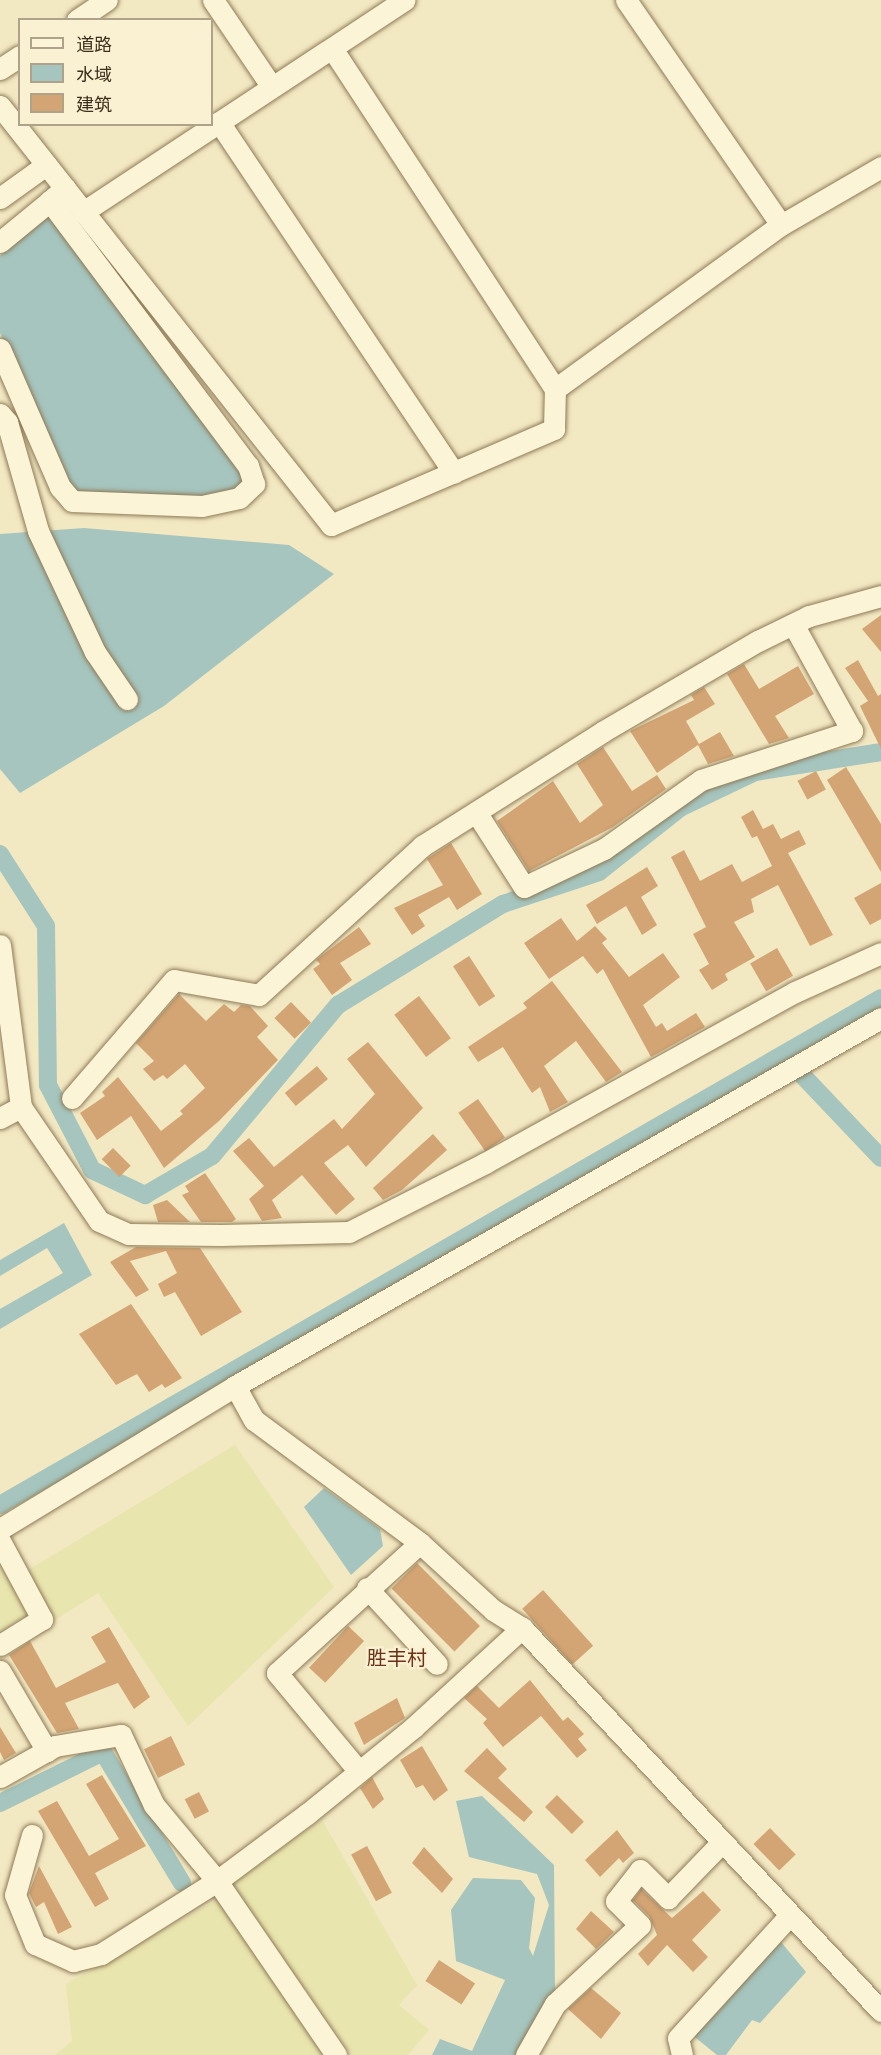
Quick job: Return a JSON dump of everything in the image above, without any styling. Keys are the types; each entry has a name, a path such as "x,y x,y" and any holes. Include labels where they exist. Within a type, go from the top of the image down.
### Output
{"street":[{"path":"80,18 107,0"},
{"path":"213,0 272,87"},
{"path":"83,212 404,0"},
{"path":"626,0 781,225"},
{"path":"58,194 83,212 331,525 554,429 555,389 332,48"},
{"path":"0,69 18,57"},
{"path":"0,106 46,165 58,194 248,466 254,484 239,498 202,506 72,501 60,487 0,349"},
{"path":"219,122 454,473"},
{"path":"0,198 46,165"},
{"path":"555,389 781,225 881,167"},
{"path":"0,242 58,194"},
{"path":"0,414 7,422 38,531 95,652 127,699"},
{"path":"72,1098 174,980 259,994 422,846 602,732 793,624 881,596"},
{"path":"476,812 524,887 604,849 701,780 852,731 793,624"},
{"path":"0,945 21,1107 99,1221 128,1234 349,1232 485,1163 795,992 881,953"},
{"path":"0,1529 235,1386 881,1018"},
{"path":"0,1118 21,1107"},
{"path":"235,1386 254,1420 420,1543 493,1610 522,1629 881,2010"},
{"path":"0,1541 42,1620 0,1645"},
{"path":"357,1769 277,1673 367,1588 420,1543"},
{"path":"367,1588 437,1664"},
{"path":"32,1835 15,1895 35,1944 73,1960 101,1954 217,1881 307,1814 357,1769 414,1727 522,1629"},
{"path":"0,1671 47,1751"},
{"path":"0,1778 47,1751 121,1735 154,1805 217,1881 336,2055"},
{"path":"526,2055 555,2004 640,1925 616,1901 640,1870 668,1898 722,1842"},
{"path":"682,2055 678,2038 790,1916"}],"shaded area":[{"path":"235,1445 334,1587 188,1726 98,1593 53,1621 25,1572"},
{"path":"0,1551 32,1612 0,1632"},
{"path":"322,1820 417,1985 399,2005 429,2030 408,2055 352,2055 230,1883"},
{"path":"220,1898 326,2055 55,2055 72,2041 66,1984"}],"water":[{"path":"48,209 248,474 241,490 207,500 71,494 0,333 0,256"},
{"path":"84,528 289,545 334,574 164,706 20,793 0,769 0,534"},
{"path":"64,1223 92,1275 0,1329 0,1309 63,1273 47,1248 0,1276 0,1260"},
{"path":"324,1488 380,1529 383,1546 351,1575 304,1507"},
{"path":"482,1796 554,1865 555,1994 521,2055 432,2055 440,2039 472,2051 505,1980 456,1961 451,1910 473,1878 521,1880 535,1898 529,1948 533,1956 549,1905 537,1874 469,1857 456,1801"},
{"path":"781,1942 806,1972 760,2023 752,2020 726,2055 717,2055 691,2034"}],"building":[{"path":"881,615 881,652 862,629"},
{"path":"858,660 878,696 881,694 881,749 860,706 868,701 845,668"},
{"path":"744,664 759,689 798,666 814,694 775,716 789,738 769,744 727,674"},
{"path":"704,687 715,704 686,721 699,744 720,732 734,756 708,764 698,745 657,773 630,731 694,700 691,695"},
{"path":"603,747 632,791 657,775 666,789 613,827 529,871 497,821 553,781 580,823 603,805 577,764"},
{"path":"846,767 881,824 881,872 827,780"},
{"path":"816,771 826,790 807,799 797,781"},
{"path":"753,810 763,829 773,824 781,839 799,830 806,844 788,853 833,935 810,946 778,885 751,899 754,912 734,922 755,957 725,974 728,980 712,990 699,970 709,964 693,934 706,927 671,857 684,850 700,881 732,864 742,882 772,866 757,836 752,838 741,817"},
{"path":"451,843 482,894 457,910 449,897 418,915 425,926 412,935 394,908 443,885 427,859"},
{"path":"647,867 658,886 641,897 657,925 642,935 626,906 597,924 586,905"},
{"path":"881,883 881,919 870,925 854,898"},
{"path":"561,918 577,941 595,926 607,939 602,943 629,977 663,953 680,977 643,1005 656,1027 662,1023 667,1031 696,1013 705,1027 651,1057 603,969 597,974 583,956 549,979 524,943"},
{"path":"359,927 371,944 340,963 352,980 332,995 313,969 320,964 316,960"},
{"path":"777,948 793,976 766,991 750,963"},
{"path":"469,956 495,996 479,1007 453,966"},
{"path":"552,981 622,1072 606,1082 576,1041 544,1066 568,1102 550,1112 540,1087 532,1093 503,1047 478,1062 468,1047 527,1008 523,1003"},
{"path":"179,994 206,1021 224,1004 234,1012 241,1005 250,1006 268,1026 257,1037 278,1060 219,1121 164,1168 131,1116 97,1140 80,1113 105,1096 102,1092 118,1077 161,1131 183,1114 180,1111 205,1088 185,1064 167,1079 163,1075 154,1081 143,1069 154,1061 136,1043"},
{"path":"419,996 451,1038 426,1057 394,1015"},
{"path":"291,1002 311,1023 295,1039 274,1018"},
{"path":"368,1042 423,1108 366,1167 348,1145 324,1163 355,1199 336,1215 302,1175 272,1200 282,1218 262,1221 249,1199 264,1186 233,1151 249,1138 274,1167 334,1119 342,1129 375,1094 347,1059"},
{"path":"317,1066 328,1079 296,1106 285,1093"},
{"path":"478,1099 505,1138 485,1151 458,1113"},
{"path":"433,1134 447,1150 402,1190 383,1200 373,1188"},
{"path":"113,1148 131,1166 119,1177 102,1159"},
{"path":"205,1173 236,1219 232,1222 201,1222 182,1195 189,1192 185,1186"},
{"path":"167,1200 190,1222 158,1222 153,1205"},
{"path":"136,1247 200,1248 242,1312 201,1336 175,1292 164,1297 158,1284 177,1273 166,1251 130,1261 149,1290 136,1297 110,1262"},
{"path":"131,1304 182,1378 165,1388 162,1384 149,1392 137,1374 116,1385 79,1334"},
{"path":"417,1563 480,1626 454,1651 392,1588"},
{"path":"543,1590 593,1646 572,1664 522,1609"},
{"path":"348,1626 364,1641 325,1683 309,1668"},
{"path":"109,1627 150,1697 134,1709 118,1683 65,1703 79,1729 57,1733 9,1655 30,1641 56,1688 106,1662 91,1637"},
{"path":"530,1680 563,1721 568,1717 584,1734 578,1739 587,1750 577,1758 541,1716 503,1747 483,1723 487,1719 464,1698 477,1686 499,1708"},
{"path":"397,1698 405,1718 364,1745 354,1723"},
{"path":"0,1727 16,1753 4,1760 0,1752"},
{"path":"171,1736 185,1765 158,1778 144,1749"},
{"path":"422,1746 448,1790 434,1801 423,1785 416,1788 400,1760"},
{"path":"487,1748 507,1769 498,1778 533,1812 524,1822 464,1771"},
{"path":"102,1775 146,1846 95,1873 109,1899 95,1907 38,1811 57,1801 89,1856 119,1839 86,1784"},
{"path":"372,1777 384,1799 373,1809 360,1788"},
{"path":"199,1792 209,1812 195,1819 185,1799"},
{"path":"557,1795 584,1822 572,1834 545,1807"},
{"path":"770,1828 796,1855 779,1871 753,1844"},
{"path":"617,1830 634,1853 623,1863 619,1858 600,1877 585,1860"},
{"path":"367,1846 392,1893 376,1901 351,1854"},
{"path":"424,1847 453,1879 442,1893 412,1863"},
{"path":"39,1866 72,1927 58,1934 44,1902 36,1907 29,1893"},
{"path":"641,1889 672,1918 703,1891 721,1910 692,1940 708,1957 693,1972 667,1945 648,1966 638,1954 657,1935 649,1916 633,1900"},
{"path":"591,1911 614,1932 596,1949 576,1929"},
{"path":"439,1960 475,1983 461,2004 425,1981"},
{"path":"591,1988 621,2013 601,2039 568,2009"}],"waterway":[{"path":"0,854 46,926 48,1085 92,1170 145,1195 212,1156 338,1005 503,904 599,872 680,808 755,772 881,752"},
{"path":"0,1505 881,998"},
{"path":"786,1058 881,1158"},
{"path":"0,1803 103,1752 182,1883"}],"district":[{"name":"胜丰村","path":"397,1658"}]}
